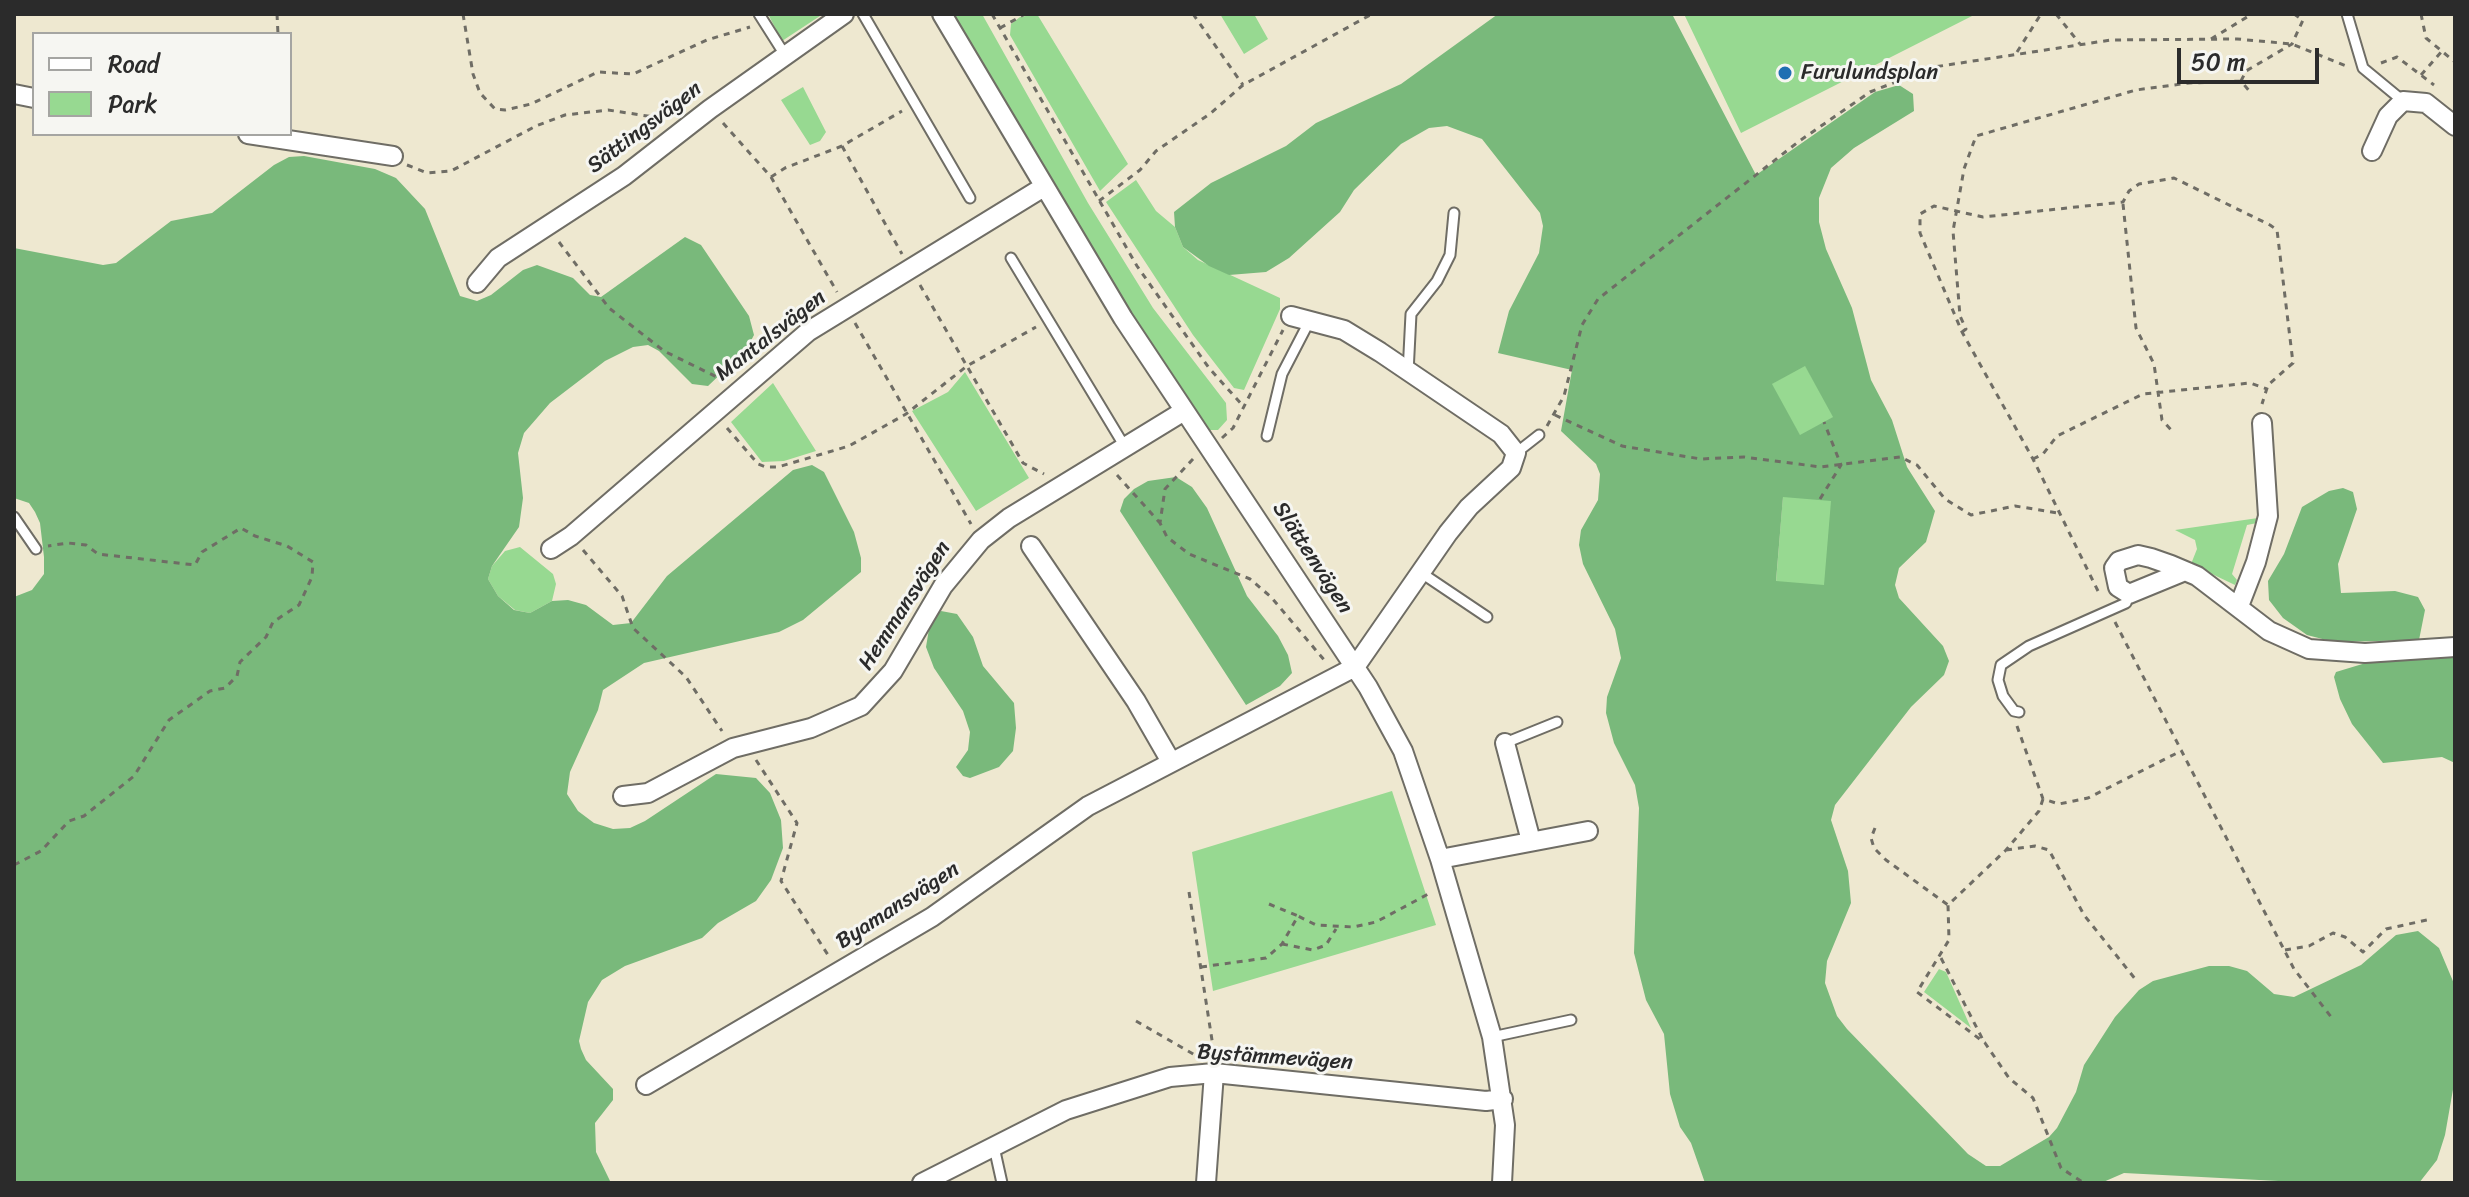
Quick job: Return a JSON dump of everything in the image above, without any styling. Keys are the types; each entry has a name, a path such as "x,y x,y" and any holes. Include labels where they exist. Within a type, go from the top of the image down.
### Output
{"street":[{"name":"Sättingsvägen","path":"477,283 498,258 624,176 681,131 844,14"},
{"name":"Slättenvägen","path":"942,14 1042,188 1347,672 1403,751 1440,859 1492,1037 1503,1099 1502,1183"},
{"path":"2372,151 2388,116 2403,101 2426,103 2453,119"},
{"path":"261,136 393,156"},
{"name":"Mantalsvägen","path":"551,549 571,536 809,331 1042,188"},
{"path":"1291,316 1344,330 1501,434 1516,453 1511,468 1469,507 1347,672"},
{"name":"Hemmansvägen","path":"623,796 648,793 739,746 811,728 861,706 893,671 943,586 973,546 1009,518 1184,411"},
{"path":"2239,606 2256,562 2268,516 2262,423"},
{"path":"1031,546 1136,701 1170,760"},
{"path":"2185,571 2129,594 2122,592 2114,577 2114,568 2119,561 2138,555 2185,571 2217,588 2269,631 2321,651 2365,653 2455,647"},
{"name":"Byamansvägen","path":"646,1085 932,917 1088,806 1170,760 1347,672"},
{"path":"1505,743 1531,841"},
{"path":"1440,859 1588,831"},
{"path":"1206,1183 1214,1070"},
{"name":"Bystämmevägen","path":"922,1183 1066,1110 1125,1089 1214,1070 1486,1101 1503,1099"}],"lane":[{"path":"759,14 785,55"},
{"path":"863,14 970,198"},
{"path":"2347,14 2363,68 2403,101"},
{"path":"1408,373 1411,314 1437,281 1450,255 1454,213"},
{"path":"1011,258 1125,448"},
{"path":"1267,436 1282,374 1311,319"},
{"path":"1516,453 1539,435"},
{"path":"14,517 36,549"},
{"path":"1420,572 1487,617"},
{"path":"2019,712 2014,711 2003,696 1998,680 2001,665 2029,646 2126,603 2129,594"},
{"path":"1505,743 1557,722"},
{"path":"1492,1037 1571,1020"},
{"path":"994,1147 1002,1183"}],"path":[{"path":"463,14 473,74 480,93 495,109 505,110 531,104 598,72 633,74 707,40 765,26"},
{"path":"992,14 1098,201 1166,309 1209,368 1244,407"},
{"path":"1000,29 1025,14"},
{"path":"1193,14 1243,85"},
{"path":"1098,201 1140,170 1156,151 1211,113 1243,85 1372,14"},
{"path":"2017,52 2041,14"},
{"path":"2056,14 2080,44"},
{"path":"2210,40 2252,14"},
{"path":"2241,81 2246,71 2292,44 2303,20 2294,14"},
{"path":"2421,14 2426,38 2455,62"},
{"path":"1539,435 1555,415 1564,396 1582,325 1598,299 1709,216 1798,142 1870,92 1934,67 2080,44 2210,40 2292,44 2349,67 2363,68 2397,57 2444,94"},
{"path":"2421,75 2442,51"},
{"path":"2241,81 2251,93"},
{"path":"1962,332 1966,329 1960,316 1953,264 1957,213 1971,143 1983,133 2136,90 2189,83 2241,81"},
{"path":"771,177 785,168 842,146 915,103"},
{"path":"393,156 416,170 440,173 464,165 553,118 597,110 657,117 675,122 681,131"},
{"path":"842,146 1023,463 1064,484"},
{"path":"2174,433 2162,420 2154,364 2136,328 2132,304 2123,202 2129,191 2139,184 2183,179 2277,230 2293,363 2267,389 2262,423"},
{"path":"2123,202 1983,217 1934,206 1925,208 1919,220 1920,233 1962,332 2033,459 2294,969 2332,1018"},
{"path":"548,226 609,308 664,351 741,388"},
{"path":"1219,440 1233,428 1291,316"},
{"path":"713,413 758,464 778,467 849,446 906,414 967,366 1047,321"},
{"path":"2033,459 2043,454 2057,436 2134,397 2250,383 2267,389"},
{"path":"1555,415 1622,446 1701,459 1744,457 1791,465 1841,465 1889,456 1913,462 1945,499 1971,515 2015,506 2058,513"},
{"path":"1824,422 1841,465"},
{"path":"1160,523 1165,489 1196,457"},
{"path":"1103,461 1160,523 1167,537 1189,554 1239,574 1261,588 1347,672"},
{"path":"1820,499 1841,465"},
{"path":"14,865 41,851 69,821 84,816 134,776 169,720 210,691 225,688 237,676 240,662 266,637 273,622 299,605 312,577 313,562 287,546 241,528 202,552 195,565 98,554 86,545 68,543 36,549"},
{"path":"571,536 622,596 633,628 686,677 796,818 797,829 781,881 839,973"},
{"path":"1985,1043 1917,992 1949,940 1948,905 2006,850 2039,811 2043,799 2015,722 2019,712"},
{"path":"2043,799 2059,804 2088,798 2181,751"},
{"path":"1875,828 1871,838 1880,854 1913,882 1948,905"},
{"path":"2006,850 2035,846 2049,850 2084,915 2136,980"},
{"path":"1429,878 1437,903"},
{"path":"1189,892 1214,1070"},
{"path":"1269,904 1316,925 1336,929 1376,922 1433,892"},
{"path":"1201,967 1266,958 1282,944 1298,916"},
{"path":"2285,950 2309,946 2333,933 2345,937 2363,952 2386,929 2427,920"},
{"path":"1282,944 1313,950 1326,945 1336,929"},
{"path":"1941,957 1985,1043 2009,1078 2033,1098 2061,1168 2084,1183"},
{"path":"1136,1021 1214,1070"}],"green space":[{"path":"768,14 823,14 782,41"},
{"path":"949,14 982,14 1088,203 1153,308 1226,403 1227,420 1218,430 1210,430 1145,338"},
{"path":"1037,14 1128,164 1100,191 1010,35 1011,24 1020,17"},
{"path":"1220,14 1254,14 1268,39 1244,54"},
{"path":"1498,14 1672,14 1756,175 1875,92 1899,85 1913,94 1914,111 1854,148 1831,168 1819,198 1819,222 1826,249 1852,308 1871,380 1892,420 1907,467 1935,511 1926,542 1899,568 1895,585 1899,598 1943,646 1949,661 1944,675 1911,707 1835,805 1831,820 1848,871 1851,903 1827,961 1825,983 1837,1016 1968,1154 1986,1166 2000,1166 2049,1137 2057,1128 2076,1092 2084,1065 2115,1017 2139,990 2153,981 2209,966 2229,966 2247,971 2274,994 2294,997 2361,965 2396,935 2418,931 2439,948 2455,986 2455,1078 2445,1135 2437,1160 2419,1183 2317,1183 2124,1173 2101,1183 1705,1183 1691,1143 1680,1127 1670,1094 1664,1034 1646,1000 1634,953 1639,808 1635,785 1614,743 1606,713 1607,697 1621,658 1615,629 1583,564 1579,545 1581,530 1598,500 1600,474 1596,464 1561,431 1572,370 1498,353 1509,311 1539,253 1543,226 1540,213 1482,139 1447,126 1429,128 1401,144 1354,190 1340,212 1289,258 1266,272 1229,275 1209,266 1183,247 1175,227 1174,212 1211,183 1286,146 1316,123 1401,84","holes":["1805,366 1833,417 1800,435 1772,384","1783,497 1831,501 1824,585 1776,581"]},
{"name":"Furulundsplan","path":"1684,14 1976,14 1741,133"},
{"path":"803,87 826,132 820,141 810,145 781,100"},
{"path":"304,156 375,169 396,178 425,209 460,296 477,301 491,295 523,270 537,265 573,278 590,295 601,297 685,237 701,245 749,316 754,335 746,350 708,386 692,384 659,351 648,345 633,347 605,361 550,403 524,433 518,453 523,498 519,527 492,566 488,579 498,596 514,610 530,613 552,601 568,600 586,605 613,625 631,623 667,576 793,470 812,465 824,472 854,532 861,558 861,572 803,620 779,632 644,663 603,690 598,710 570,772 567,794 578,811 594,823 613,829 630,828 645,821 716,774 756,778 770,793 781,820 783,848 771,880 756,901 718,923 702,938 625,966 602,980 588,1002 579,1041 586,1060 613,1089 613,1100 595,1123 596,1152 611,1183 14,1183 14,597 32,590 44,574 44,557 40,523 35,512 29,503 14,498 14,248 103,265 116,263 171,221 212,213 274,165 289,157"},
{"path":"1136,180 1156,211 1175,227 1183,247 1198,260 1280,298 1280,309 1244,390 1234,388 1193,335 1106,202"},
{"path":"1805,365 1834,417 1800,436 1771,384"},
{"path":"965,372 1029,478 976,511 912,411 948,392"},
{"path":"773,383 816,451 784,461 762,462 731,422"},
{"path":"1176,477 1192,487 1207,508 1247,596 1278,636 1288,655 1292,673 1280,686 1246,705 1120,511 1124,499 1134,489 1148,481"},
{"path":"2343,488 2353,492 2357,509 2338,564 2341,593 2395,591 2418,597 2425,610 2419,640 2334,642 2307,635 2283,618 2269,600 2268,581 2284,554 2302,507 2329,491"},
{"path":"1783,496 1832,500 1825,586 1776,582"},
{"path":"2258,518 2257,523 2247,525 2232,574 2237,580 2235,585 2191,564 2197,549 2195,540 2175,530"},
{"path":"520,547 553,574 556,584 552,601 530,613 515,610 498,596 488,579 492,566 505,551"},
{"path":"941,611 957,614 973,637 983,666 1014,703 1016,728 1013,751 999,767 970,778 963,776 956,767 968,750 970,732 963,711 934,668 926,647 930,623"},
{"path":"2455,657 2455,763 2442,757 2383,763 2352,724 2340,699 2334,677 2336,672 2369,662"},
{"path":"1392,791 1436,925 1213,991 1192,852"},
{"path":"1939,969 1946,972 1971,1028 1924,992"}],"place":[{"name":"Furulundsplan","path":"1785,73"}]}
